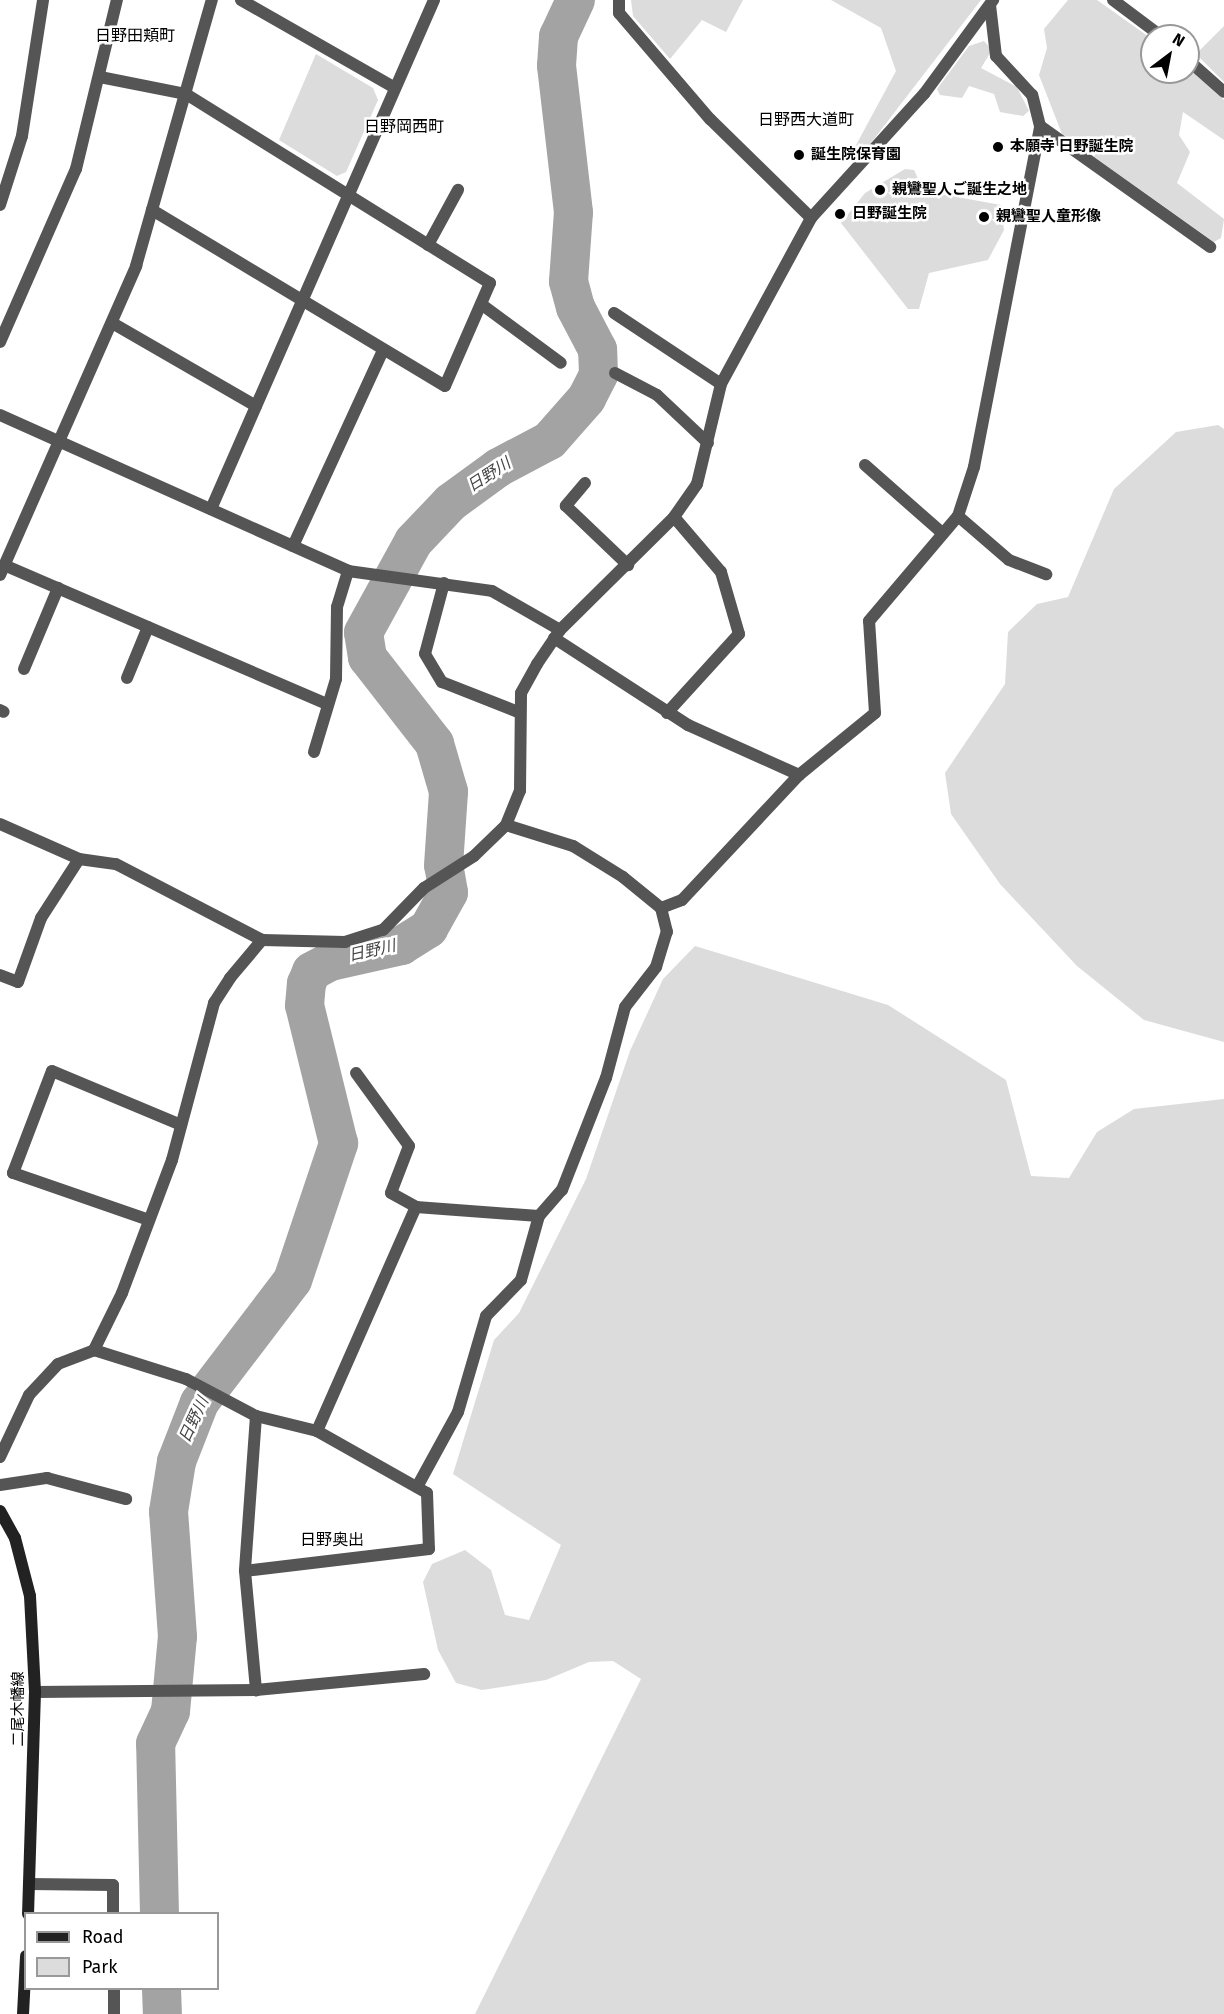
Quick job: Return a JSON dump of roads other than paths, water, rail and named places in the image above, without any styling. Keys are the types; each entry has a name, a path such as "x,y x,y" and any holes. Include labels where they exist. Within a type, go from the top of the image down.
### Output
{"main road":[{"name":"二尾木幡線","path":"0,1511 15,1538 30,1596 35,1692 28,1912"},
{"path":"23,2014 24,1990"}],"street":[{"path":"0,205 22,136 43,0"},
{"path":"0,342 76,169 117,0"},
{"path":"212,0 152,210 114,324 58,441 2,570 58,588 325,703"},
{"path":"241,0 395,88"},
{"path":"211,509 434,0"},
{"path":"619,0 619,13 710,119 812,218"},
{"path":"1113,0 1145,24"},
{"path":"0,824 79,859 116,864 262,940 345,942 383,930 438,878 454,868 506,825 520,791 519,712 521,693 557,634 674,517 697,484 721,384 812,218 924,94 991,3"},
{"path":"661,908 682,900 799,775 876,713 869,621 958,516 974,466 1040,126 1032,95 996,56 991,3"},
{"path":"1200,71 1224,92"},
{"path":"100,77 186,94 490,283 445,386 152,210"},
{"path":"1040,126 1210,247"},
{"path":"428,245 458,190"},
{"path":"481,304 561,363"},
{"path":"614,313 721,384"},
{"path":"114,324 256,406"},
{"path":"293,546 383,350"},
{"path":"615,373 657,395 708,443"},
{"path":"0,415 348,571 382,577 415,577 492,591 668,713 799,775"},
{"path":"865,465 942,533"},
{"path":"585,483 566,506 628,565"},
{"path":"958,516 1009,560 1046,574"},
{"path":"668,713 738,634 720,572 674,517"},
{"path":"314,752 325,703 336,679 337,607 348,571"},
{"path":"444,583 425,654 442,682 519,712"},
{"path":"24,669 58,588"},
{"path":"127,678 148,627"},
{"path":"417,1487 458,1412 486,1316 521,1280 539,1216 562,1190 606,1078 625,1007 656,967 668,932 661,908 573,846 506,825"},
{"path":"0,975 18,982 41,918 79,859"},
{"path":"94,1350 149,1220 181,1125 214,1003 262,940"},
{"path":"149,1220 14,1173 52,1071 181,1125"},
{"path":"356,1073 409,1146 391,1193 416,1207 539,1216"},
{"path":"318,1431 416,1207"},
{"path":"0,1457 29,1395 58,1364 94,1350 186,1378 255,1416 318,1431 428,1493 429,1549 245,1571"},
{"path":"255,1416 245,1571 256,1690"},
{"path":"0,1485 47,1478 126,1499"},
{"path":"35,1692 256,1690 424,1674"},
{"path":"29,1884 113,1885 113,1912"},
{"path":"114,1990 114,2014"}],"waterway":[{"name":"日野川","path":"159,1912 155,1743 170,1711 177,1636 168,1511 176,1461 199,1402 292,1280 338,1143 304,1005 306,983 311,971 330,961 401,945 428,928 448,892 443,865 448,791 434,743 367,657 363,632 413,541 450,502 498,467 549,440 586,398 598,374 597,349 575,307 568,281 573,212 556,65 558,36 575,0"},
{"name":"日野川","path":"161,1990 162,2014"}],"place":[{"name":"本願寺 日野誕生院","path":"998,147"},
{"name":"誕生院保育園","path":"799,155"},
{"name":"親鸞聖人ご誕生之地","path":"880,190"},
{"name":"日野誕生院","path":"840,214"},
{"name":"親鸞聖人童形像","path":"984,217"}],"district":[{"name":"日野田頬町","path":"135,36"},
{"name":"日野西大道町","path":"806,120"},
{"name":"日野岡西町","path":"404,127"},
{"name":"日野奥出","path":"332,1540"}]}
